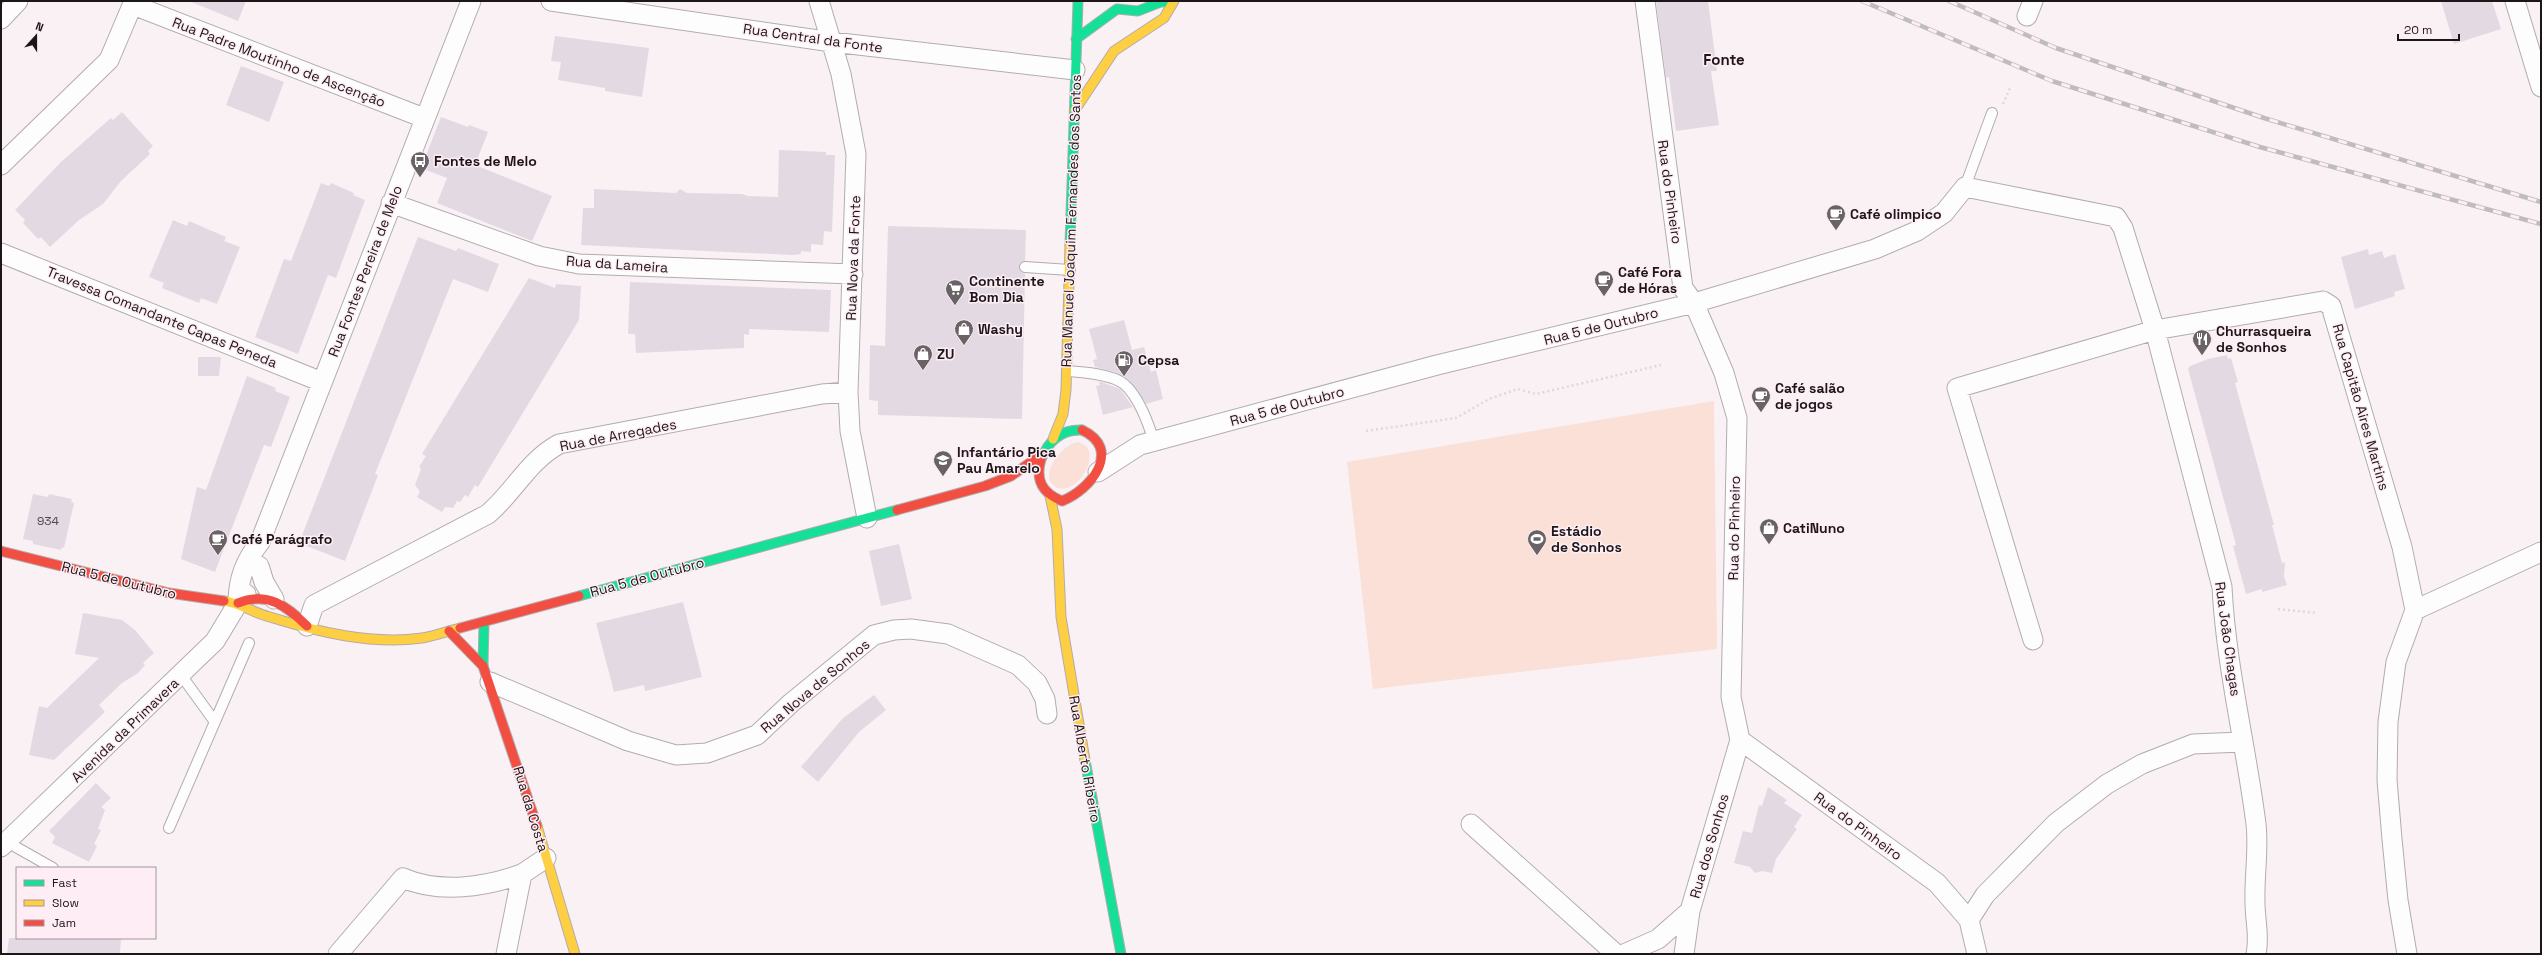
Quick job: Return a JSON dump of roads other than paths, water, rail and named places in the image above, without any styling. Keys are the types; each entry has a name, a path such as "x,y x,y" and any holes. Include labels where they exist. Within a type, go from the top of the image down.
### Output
{"main road":[{"name":"Rua Manuel Joaquim Fernandes dos Santos","path":"1053,439 1063,414 1066,390 1076,110 1076,39 1078,1"},
{"path":"1076,110 1114,51 1164,18 1173,2 1161,2 1138,11 1111,5 1076,39 1089,43"},
{"path":"1102,47 1114,51"},
{"path":"1066,390 1075,418 1100,447 1102,458 1093,479 1078,504"},
{"path":"1047,493 1039,483 1038,470 1044,453 1053,439 1066,431 1088,433"},
{"name":"Rua 5 de Outubro","path":"1,551 169,593 238,603 268,617 346,637 383,640 423,638 985,486 1011,476 1044,453"},
{"path":"1030,487 1047,493 1062,501 1076,498 1093,479"},
{"name":"Rua 5 de Outubro","path":"985,486 1016,485"},
{"name":"Rua Alberto Ribeiro","path":"1047,493 1057,529 1060,562 1061,617 1066,654 1121,954"},
{"name":"Rua Alberto Ribeiro","path":"1060,562 1067,532"},
{"name":"Rua 5 de Outubro","path":"238,603 247,598 274,600 288,607 307,626"},
{"name":"Rua da Costa","path":"484,622 486,674 546,858 575,954"},
{"name":"Rua da Costa","path":"449,631 486,674"}],"street":[{"path":"1,19 18,1"},
{"name":"Rua Fontes Pereira de Melo","path":"238,603 239,582 250,554 260,542 424,118 471,1"},
{"name":"Rua Central da Fonte","path":"551,1 832,42 1076,70"},
{"name":"Rua Nova da Fonte","path":"819,1 841,74 856,154 848,392 850,431 867,518"},
{"name":"Rua do Pinheiro","path":"1645,1 1683,288 1694,303 1724,373 1737,418 1731,697 1740,740 1937,883 1969,920 1977,954"},
{"path":"2515,1 2541,87"},
{"path":"1,165 109,60 134,3"},
{"name":"Rua Padre Moutinho de Ascenção","path":"134,3 424,118"},
{"path":"1965,187 2116,217 2123,228 2156,330"},
{"name":"Rua 5 de Outubro","path":"1088,433 1115,446 1147,443 1437,366 1694,303 1875,249 1917,231 1944,213 1965,187"},
{"name":"Rua da Lameira","path":"391,203 539,256 579,264 853,274"},
{"name":"Travessa Comandante Capas Peneda","path":"1,253 322,382"},
{"name":"Rua Capitão Aires Martins","path":"2033,640 1957,388 2156,330 2323,301 2331,306 2402,547 2415,610"},
{"name":"Rua João Chagas","path":"2156,330 2222,587 2223,612 2256,825 2255,903 2259,941 2256,954"},
{"name":"Rua de Arregades","path":"307,626 314,605 488,514 497,506 532,463 559,444 822,394 848,392"},
{"name":"Rua 5 de Outubro","path":"1093,479 1147,443"},
{"name":"Rua Fontes Pereira de Melo","path":"238,603 249,592 262,558 260,542"},
{"path":"2407,954 2398,900 2387,780 2388,722 2396,662 2415,610 2541,552"},
{"name":"Rua Fontes Pereira de Melo","path":"259,566 264,582 274,600"},
{"name":"Avenida da Primavera","path":"4,845 216,641 238,603"},
{"name":"Rua Nova de Sonhos","path":"486,674 628,741 676,755 707,754 757,734 791,703 874,636 894,630 911,629 948,634 1018,665 1037,683 1045,699 1047,714"},
{"name":"Rua dos Sonhos","path":"1684,954 1690,911 1740,740"},
{"path":"1969,920 1985,895 2056,823 2107,784 2142,764 2193,744 2242,742"},
{"path":"1471,824 1616,954"},
{"path":"338,954 403,878 419,885 454,887 502,881 522,874 546,858"},
{"path":"506,954 522,874"},
{"path":"1624,954 1658,938 1690,911"}],"lane":[{"name":"Rua 5 de Outubro","path":"1965,187 1992,113"},
{"path":"1025,267 1070,270"},
{"path":"1067,371 1092,373 1124,383 1146,416 1147,443"},
{"path":"169,828 249,644"},
{"path":"181,675 215,722"},
{"path":"4,845 51,867"}],"railway":[{"path":"1862,1 2052,81 2260,147 2541,224"},
{"path":"1949,1 2056,48 2264,118 2541,202"}],"place":[{"name":"Fontes de Melo","path":"420,178"},
{"name":"Café olimpico","path":"1836,231"},
{"name":"Café Fora de Hóras","path":"1604,297"},
{"name":"Continente Bom Dia","path":"955,306"},
{"name":"Washy","path":"964,346"},
{"name":"Churrasqueira de Sonhos","path":"2202,356"},
{"name":"ZU","path":"923,371"},
{"name":"Cepsa","path":"1124,377"},
{"name":"Café salão de jogos","path":"1761,413"},
{"name":"Infantário Pica Pau Amarelo","path":"943,477"},
{"name":"CatiNuno","path":"1769,545"},
{"name":"Café Parágrafo","path":"218,556"},
{"name":"Estádio de Sonhos","path":"1537,556"}],"district":[{"name":"Fonte","path":"1724,60"}]}
